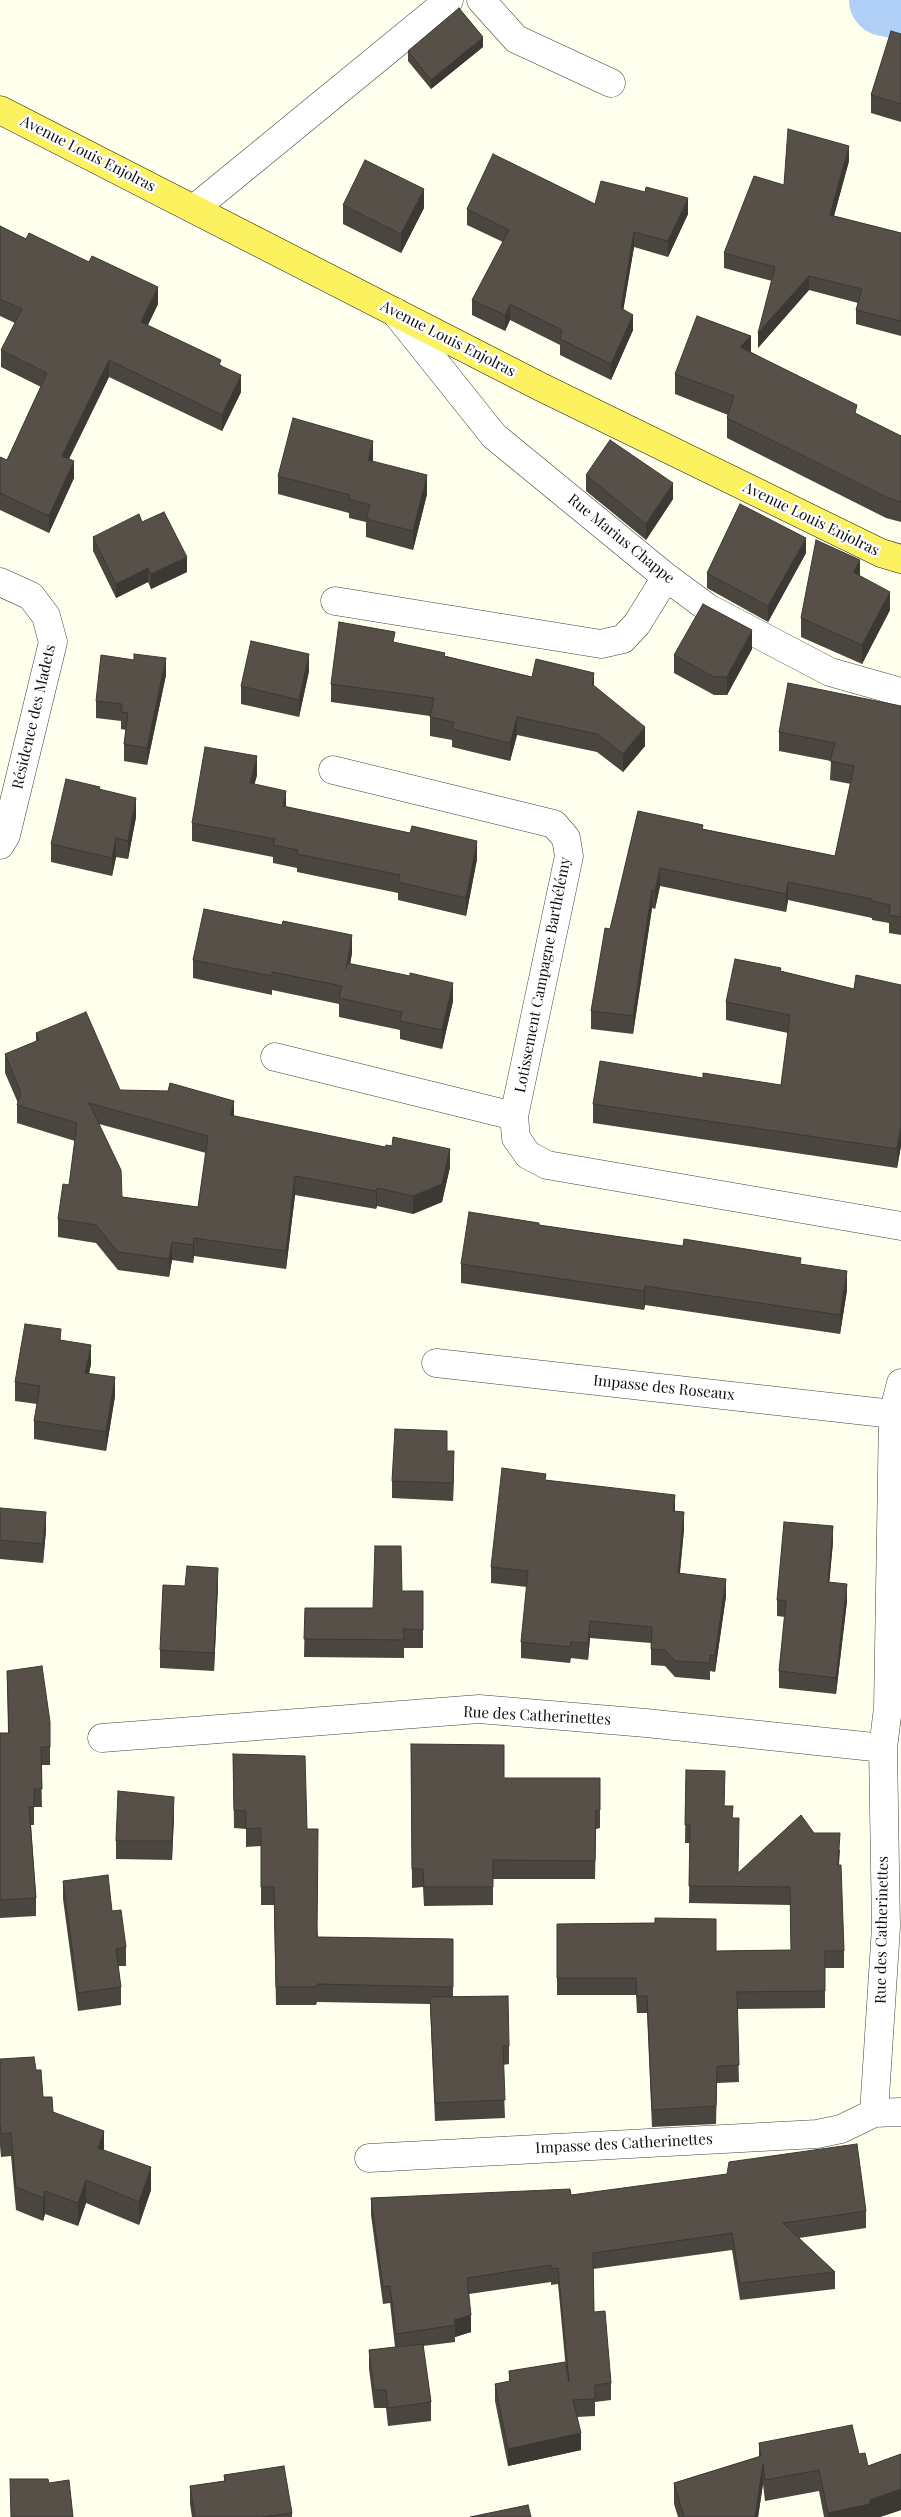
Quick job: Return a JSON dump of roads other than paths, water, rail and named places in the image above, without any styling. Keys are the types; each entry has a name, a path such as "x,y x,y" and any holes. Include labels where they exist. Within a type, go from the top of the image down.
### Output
{"main road":[{"name":"Avenue Louis Enjolras","path":"0,110 550,391 872,549 901,559"}],"street":[{"path":"195,208 449,0"},
{"path":"482,0 516,39 611,83"},
{"name":"Rue Marius Chappe","path":"395,312 494,436 666,577 708,608 830,672 901,692"},
{"path":"335,601 601,644 623,639 637,624 666,577"},
{"name":"Résidence des Madets","path":"0,582 31,596 46,616 53,642 6,835 0,845"},
{"name":"Lotissement Campagne Barthélémy","path":"334,770 554,824 566,838 569,856 514,1116 516,1138 528,1155 547,1165 901,1226"},
{"path":"275,1058 514,1116"},
{"name":"Impasse des Roseaux","path":"436,1363 892,1414"},
{"name":"Rue des Catherinettes","path":"888,2112 893,1922 882,1748 888,1708 892,1414 901,1383"},
{"name":"Rue des Catherinettes","path":"102,1738 479,1709 646,1723 882,1748"},
{"name":"Impasse des Catherinettes","path":"369,2158 817,2134 841,2129 888,2112"}],"waterway":[{"path":"885,0 901,3"}]}
